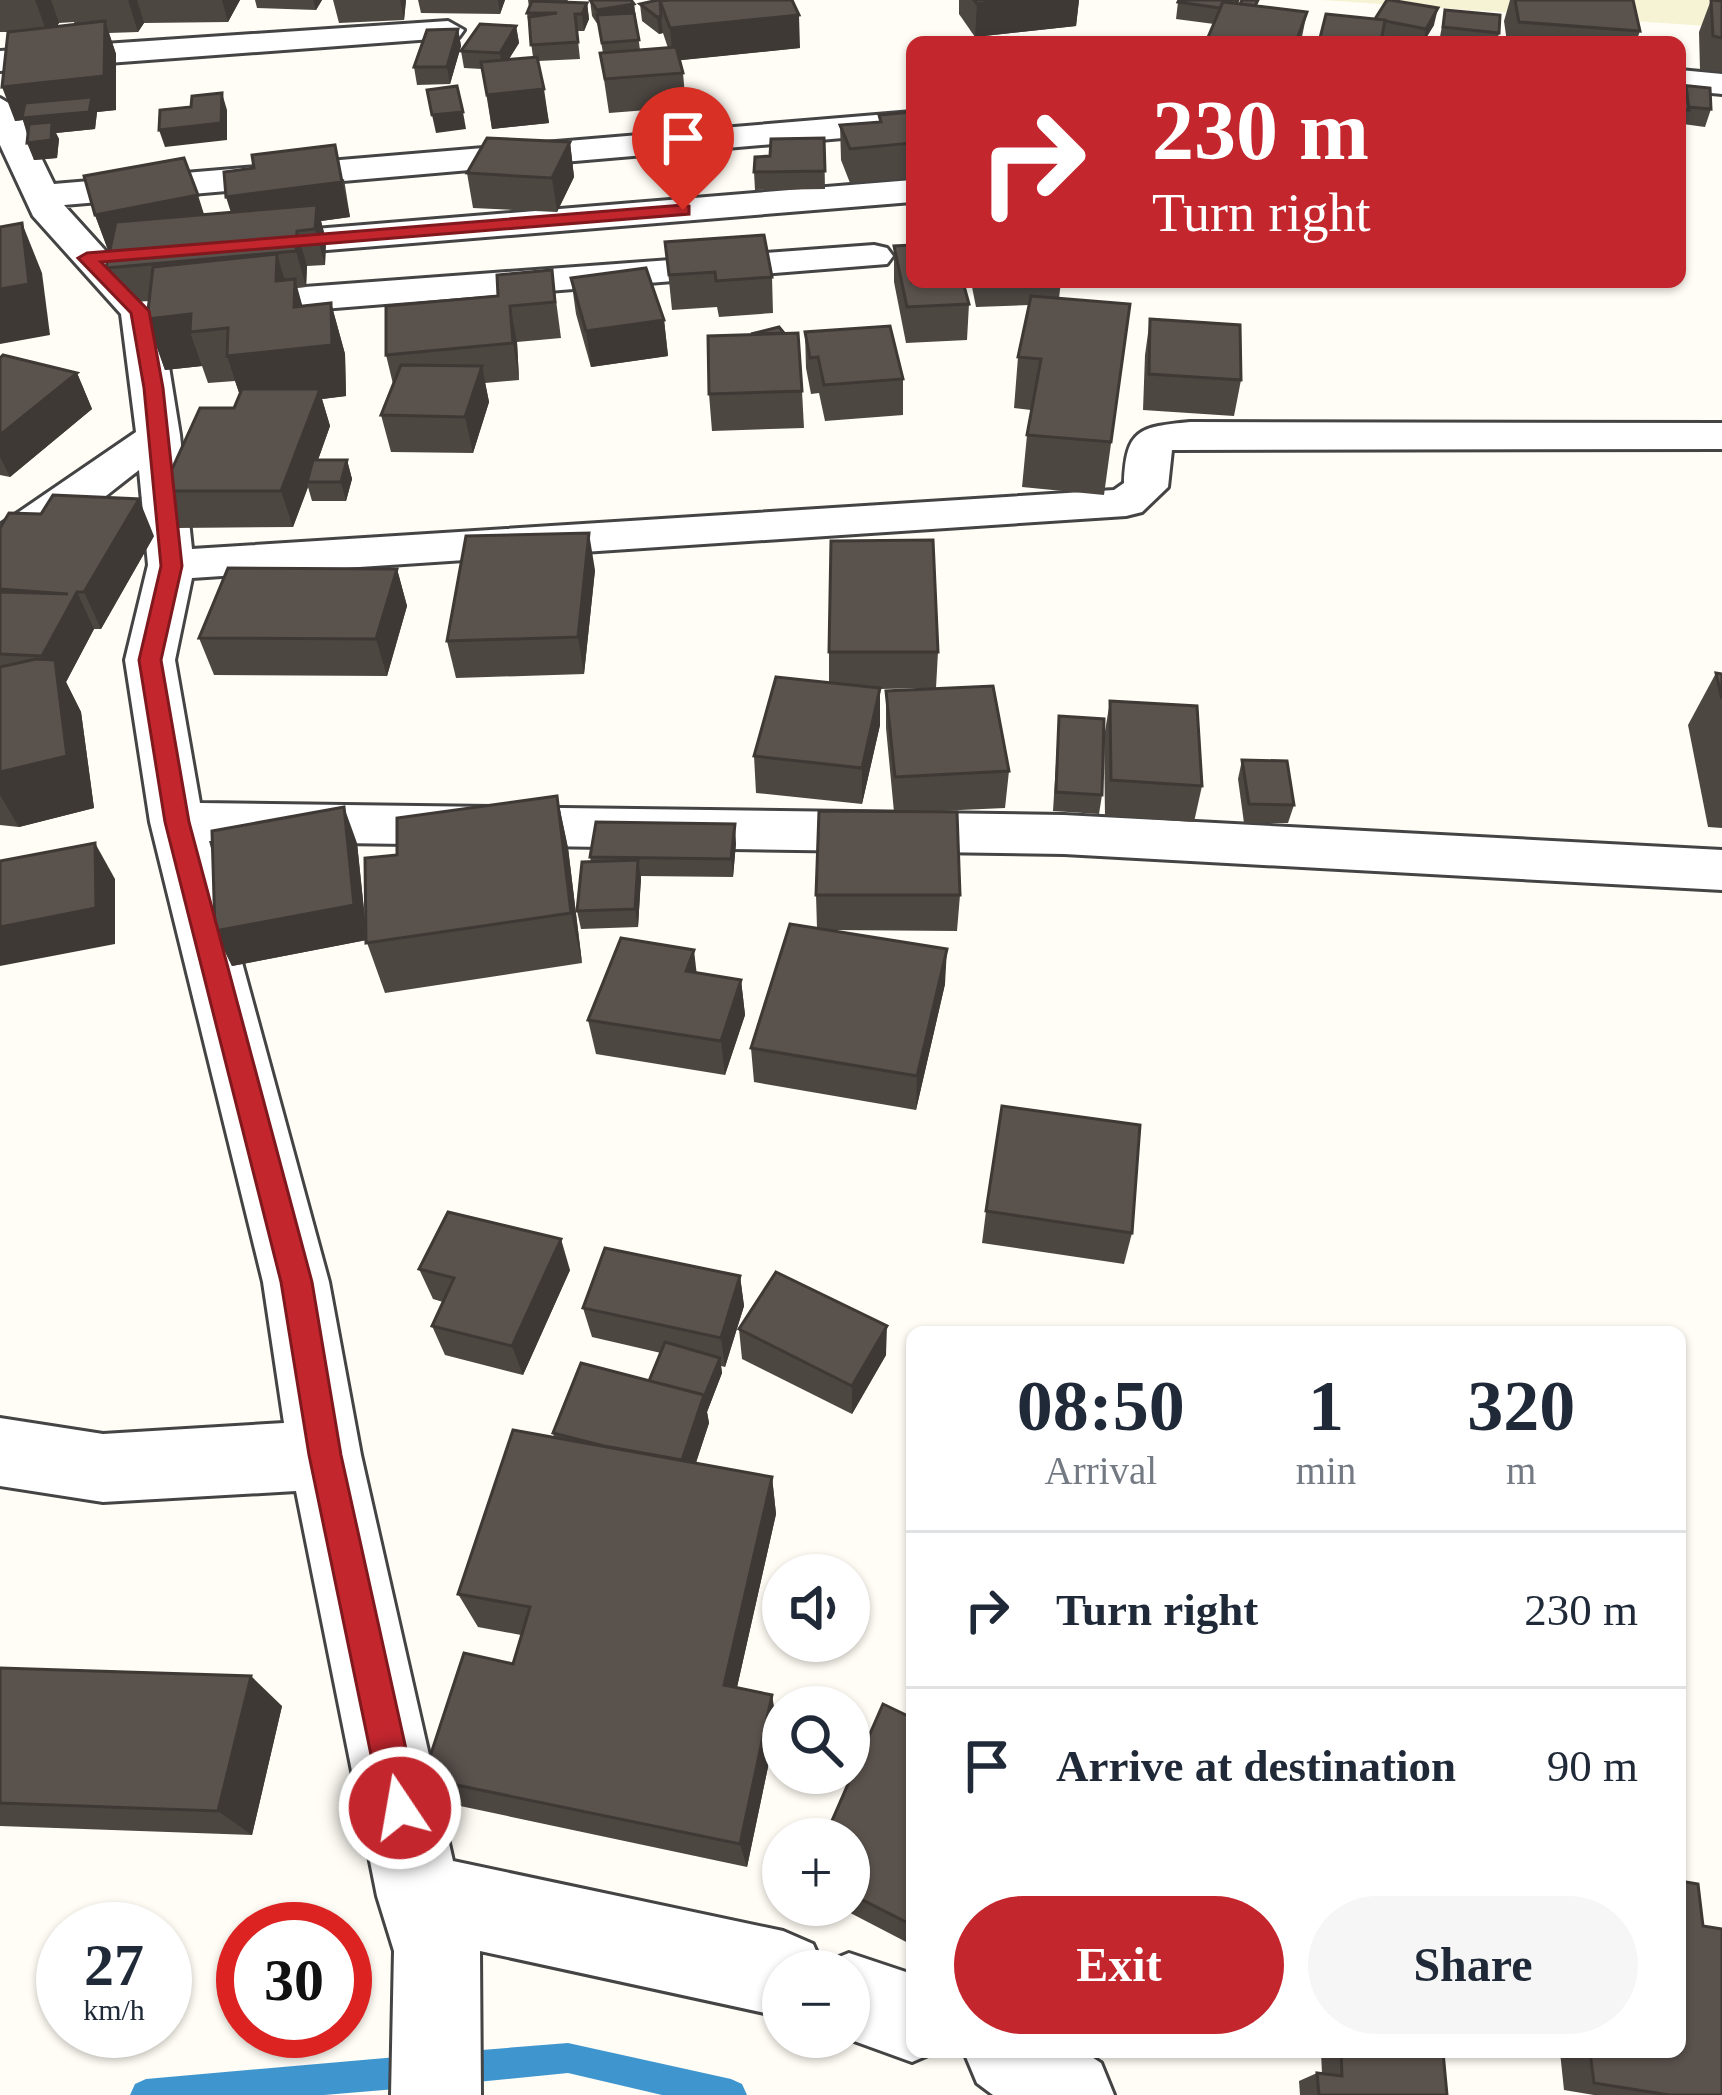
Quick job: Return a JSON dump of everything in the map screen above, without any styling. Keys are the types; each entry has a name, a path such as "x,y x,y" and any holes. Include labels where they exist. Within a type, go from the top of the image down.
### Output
{"street":[{"path":"0,61 448,30"},
{"path":"1686,81 1722,84"},
{"path":"0,108 78,243 159,435 171,566 150,660 177,822 296,1282 325,1455 428,1923 436,2095"},
{"path":"78,243 906,123"},
{"path":"205,249 906,191"},
{"path":"78,243 874,256"},
{"path":"0,544 60,508 159,435"},
{"path":"171,566 1126,502 1146,487 1147,448 1160,438 1190,435 1722,436"},
{"path":"0,493 60,508"},
{"path":"177,822 653,825 1360,848 1722,870"},
{"path":"0,1452 104,1468 325,1455"},
{"path":"428,1923 762,1971"},
{"path":"870,2003 906,2016"},
{"path":"1017,2058 1069,2095"}],"shaded area":[{"path":"1322,0 1722,0 1722,27"}],"building":[{"path":"590,0 631,0 634,4 597,10"},
{"path":"658,0 669,0 660,1 661,16 657,17 640,4"},
{"path":"792,0 799,15 670,28 660,1"},
{"path":"1179,0 1238,0 1236,4 1223,2 1220,8"},
{"path":"1387,0 1438,8 1426,29 1375,19"},
{"path":"1515,0 1633,0 1640,31 1519,22"},
{"path":"1711,0 1722,1 1722,38 1713,36"},
{"path":"532,1 587,3 582,14 575,14 578,42 531,45 529,17 557,13 527,13"},
{"path":"1223,2 1307,12 1298,36 1209,36"},
{"path":"1445,10 1500,15 1499,33 1443,27"},
{"path":"634,13 639,40 602,43 597,15"},
{"path":"1326,14 1385,20 1382,36 1320,36"},
{"path":"105,21 104,76 2,87 8,32"},
{"path":"480,24 516,26 500,53 461,51"},
{"path":"458,29 447,67 414,67 427,30"},
{"path":"676,47 683,73 605,79 600,53"},
{"path":"537,57 544,89 487,95 481,62"},
{"path":"457,86 463,112 432,115 427,90"},
{"path":"1686,86 1710,88 1711,109 1688,107"},
{"path":"222,93 221,123 159,130 160,110 191,107 192,96"},
{"path":"92,97 89,112 22,118 25,103"},
{"path":"906,113 906,144 850,149 840,125 881,122 879,115"},
{"path":"52,122 51,140 27,143 29,124"},
{"path":"487,138 570,142 552,178 467,173"},
{"path":"824,138 825,171 754,172 755,157 770,156 771,139"},
{"path":"335,145 342,182 226,197 224,172 254,168 252,155"},
{"path":"184,158 198,195 95,215 84,176"},
{"path":"317,205 315,229 297,231 296,251 106,268 116,222"},
{"path":"22,223 29,284 0,289 0,227"},
{"path":"764,235 772,277 716,281 715,272 669,275 665,242"},
{"path":"906,245 906,288 965,288 969,304 907,307 894,246"},
{"path":"277,254 276,281 295,279 294,307 331,303 332,345 227,356 228,328 190,332 191,314 147,319 153,267"},
{"path":"646,268 664,320 586,331 571,278"},
{"path":"552,270 555,302 510,306 513,343 386,355 386,306 498,296 497,275"},
{"path":"1031,296 1130,304 1111,442 1027,435 1041,359 1018,357"},
{"path":"1150,319 1240,325 1241,380 1149,374"},
{"path":"890,326 903,379 824,385 818,357 810,358 805,332"},
{"path":"779,327 784,333 751,334"},
{"path":"798,333 802,391 709,394 708,336"},
{"path":"0,358 77,373 0,435"},
{"path":"401,365 482,366 465,417 381,415"},
{"path":"242,389 320,389 281,491 162,491 200,408 234,408"},
{"path":"313,460 347,460 341,482 307,482"},
{"path":"53,495 139,499 84,592 77,592 42,656 0,654 0,592 68,594 0,589 0,528 9,513 41,514"},
{"path":"589,533 578,637 447,641 466,536"},
{"path":"933,540 938,652 829,652 831,541"},
{"path":"228,568 397,569 376,639 199,638"},
{"path":"55,660 67,756 0,772 0,667"},
{"path":"776,677 880,688 862,768 754,756"},
{"path":"993,686 1009,771 895,777 886,691"},
{"path":"1110,701 1197,706 1202,786 1111,780"},
{"path":"1059,716 1104,719 1102,795 1056,792"},
{"path":"1242,760 1287,761 1294,805 1249,804"},
{"path":"557,796 571,913 366,943 365,858 397,855 397,818"},
{"path":"344,807 354,905 215,931 212,831"},
{"path":"819,811 957,812 960,895 816,895"},
{"path":"596,822 735,824 731,859 590,857"},
{"path":"95,843 96,908 0,927 0,861"},
{"path":"638,860 635,909 577,911 582,862"},
{"path":"790,924 947,949 917,1076 751,1048"},
{"path":"621,938 694,950 686,971 741,980 721,1041 588,1020"},
{"path":"1002,1106 1140,1125 1132,1233 986,1211"},
{"path":"448,1212 561,1239 512,1346 432,1326 454,1278 419,1269"},
{"path":"605,1248 740,1276 721,1338 583,1308"},
{"path":"776,1272 887,1326 852,1386 739,1329"},
{"path":"665,1342 720,1358 704,1397 649,1381"},
{"path":"581,1363 704,1395 682,1460 553,1433"},
{"path":"513,1430 772,1477 724,1685 762,1693 762,1742 740,1844 423,1778 464,1653 513,1664 530,1607 458,1594"},
{"path":"0,1668 251,1676 218,1811 0,1803"},
{"path":"883,1704 906,1715 906,1922 870,1904 870,1818 833,1818 844,1794 870,1794 870,1734"},
{"path":"1686,1882 1698,1884 1703,1926 1722,1929 1722,2095 1669,2095 1594,2083 1591,2058 1686,2058"},
{"path":"1341,2058 1444,2058 1447,2095 1319,2095 1317,2073 1342,2076"}],"waterway":[{"path":"457,2068 568,2058 731,2095"},
{"path":"146,2095 420,2071"}],"route":[{"path":"400,1808 325,1455 296,1282 177,822 150,660 171,566 153,388 140,311 87,258 683,210"}]}
